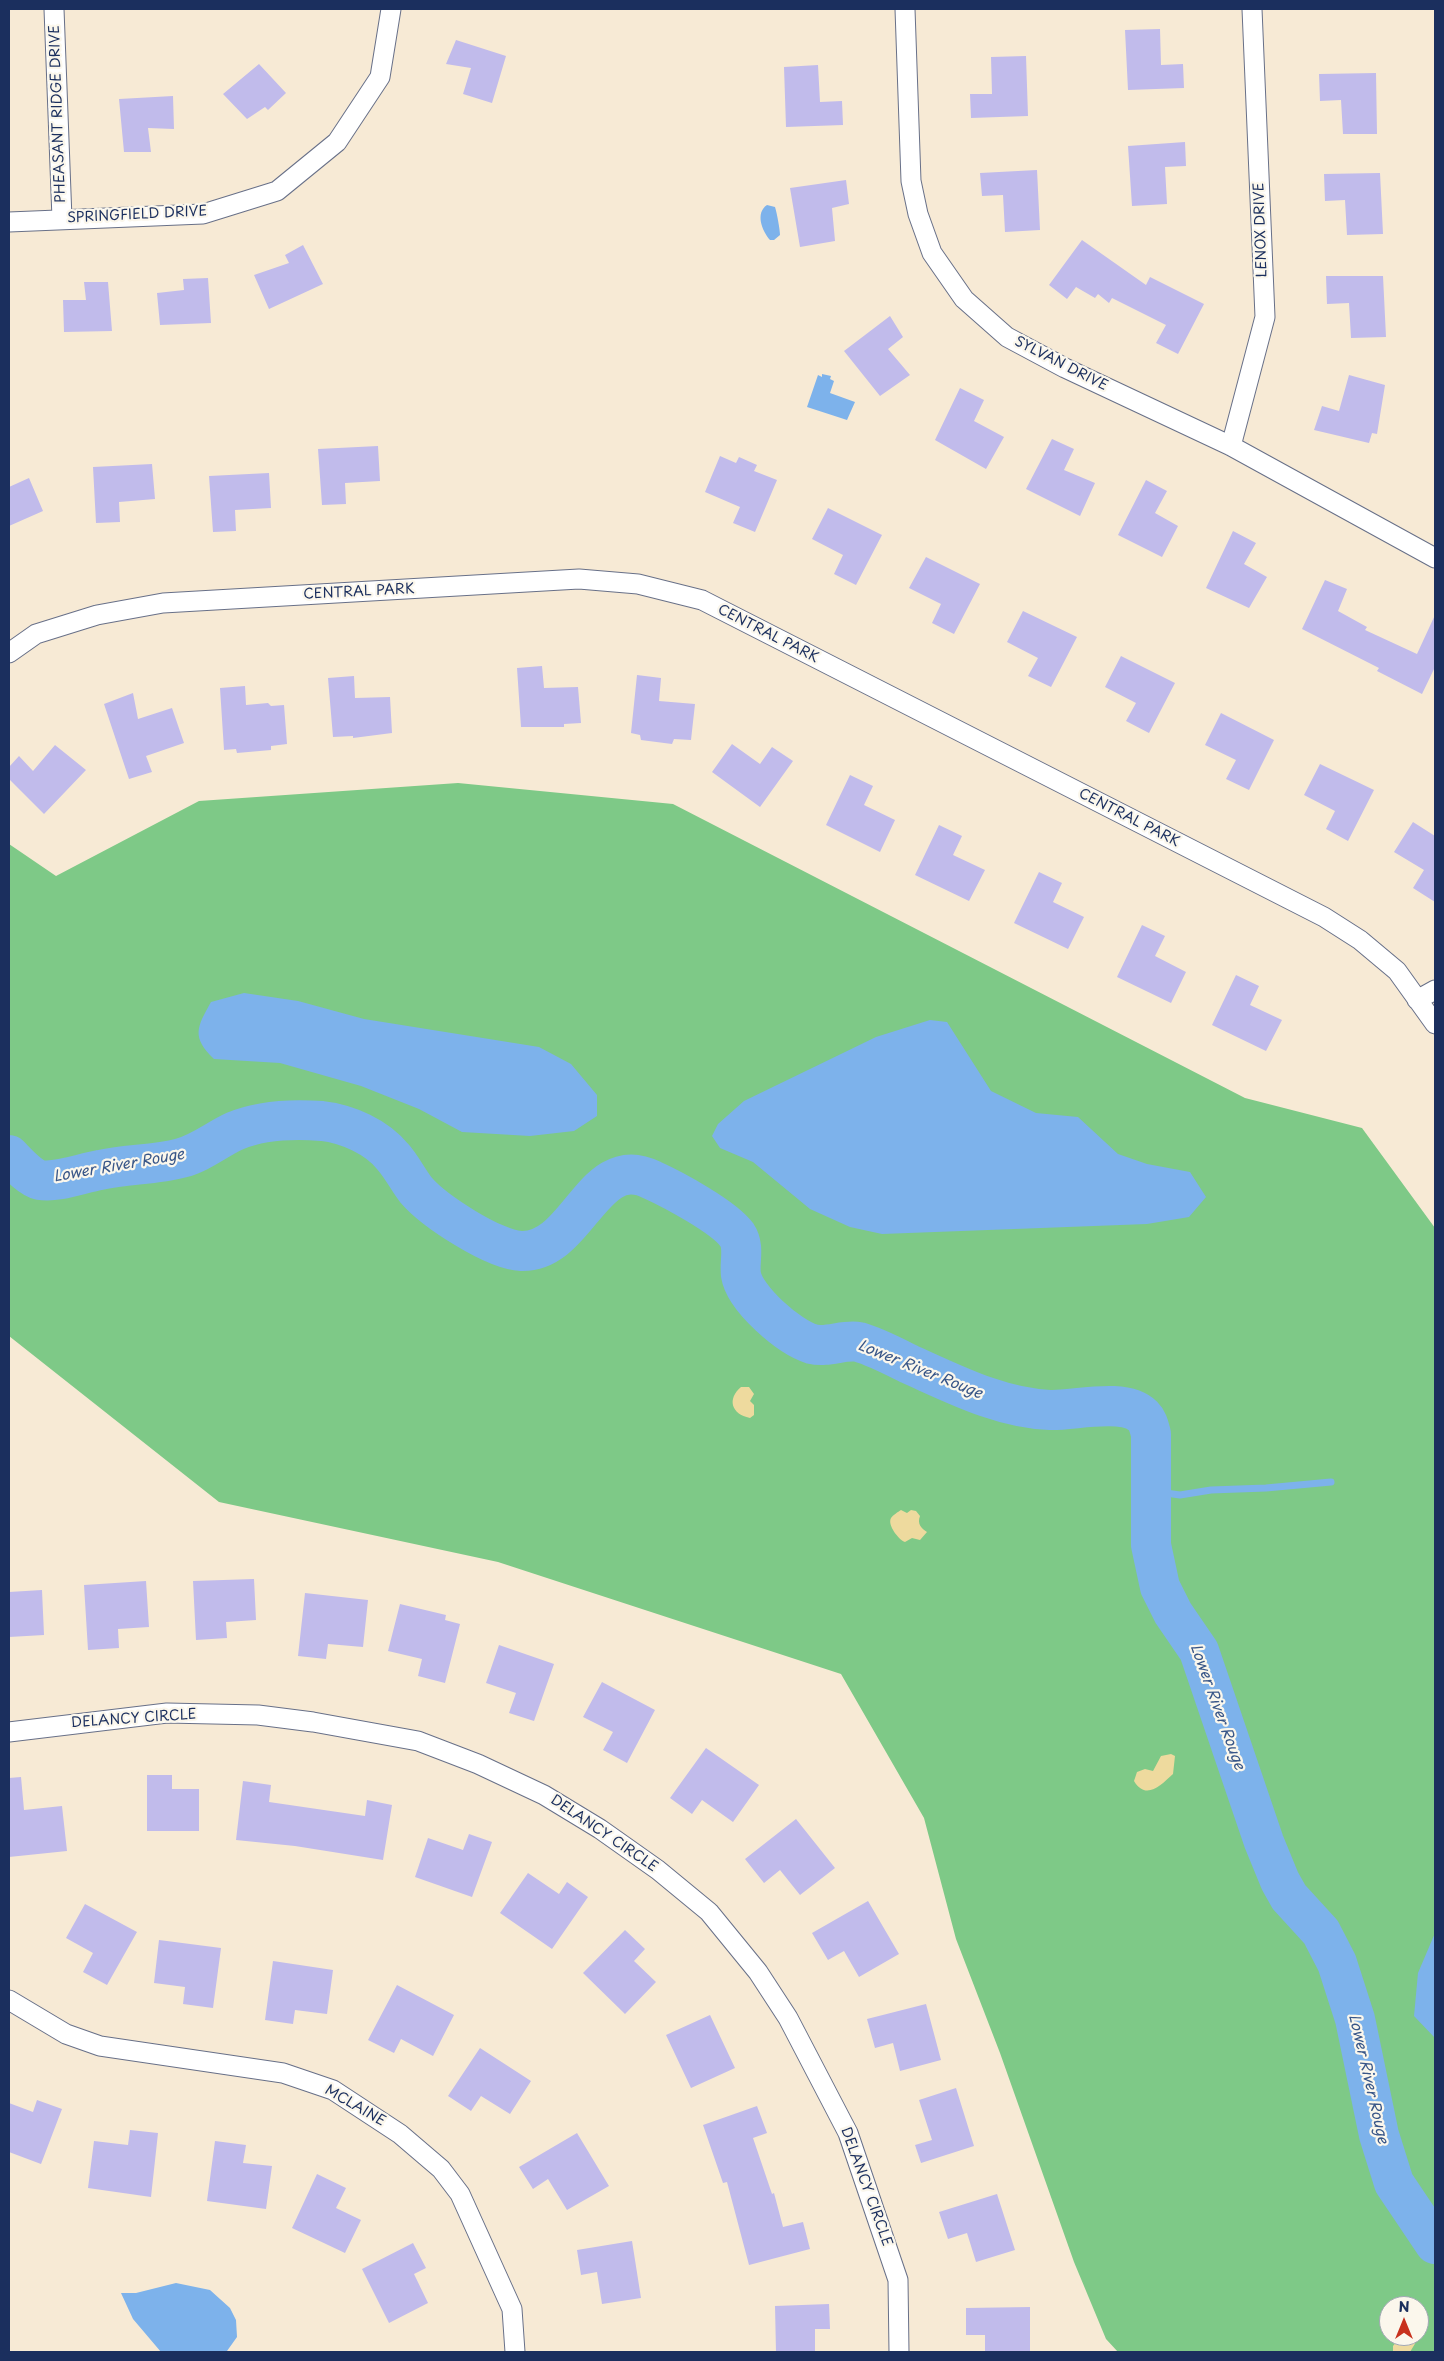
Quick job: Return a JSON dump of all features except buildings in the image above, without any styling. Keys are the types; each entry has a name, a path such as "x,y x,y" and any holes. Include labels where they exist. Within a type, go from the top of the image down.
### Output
{"street":[{"name":"PHEASANT RIDGE DRIVE","path":"54,9 62,219"},
{"name":"SPRINGFIELD DRIVE","path":"9,222 203,214 277,191 337,142 380,77 391,9"},
{"name":"SYLVAN DRIVE","path":"905,9 911,181 918,214 932,253 964,299 1007,337 1065,368 1231,446 1435,558"},
{"name":"LENOX DRIVE","path":"1231,446 1265,317 1252,9"},
{"name":"CENTRAL PARK","path":"9,653 36,634 97,615 163,603 579,579 638,584 702,600 1324,917 1360,940 1397,971 1435,1024"},
{"path":"1417,1000 1435,990"},
{"name":"DELANCY CIRCLE","path":"9,1732 167,1713 258,1716 313,1722 418,1741 469,1761 544,1795 607,1834 658,1870 709,1912 758,1972 788,2018 848,2133 898,2280 899,2352"},
{"name":"MCLAINE","path":"9,2000 66,2034 100,2046 283,2073 333,2090 400,2134 441,2169 460,2194 512,2309 515,2352"}],"green space":[{"path":"458,783 673,804 1245,1098 1362,1128 1435,1228 1435,2352 1118,2352 1106,2339 1074,2262 1000,2053 956,1939 924,1818 841,1674 498,1562 219,1502 9,1336 9,844 56,876 199,801"}],"sand":[{"path":"741,1387 749,1387 754,1394 750,1401 754,1405 754,1415 750,1418 739,1413 733,1406 734,1396"},
{"path":"901,1510 907,1513 911,1510 916,1511 920,1516 920,1526 927,1532 920,1540 912,1538 905,1542 894,1532 890,1521"},
{"path":"1171,1754 1175,1756 1173,1774 1164,1783 1153,1789 1143,1790 1139,1787 1134,1781 1137,1772 1145,1769 1153,1771 1161,1756"},
{"path":"1393,2346 1414,2346 1410,2352 1393,2352"}],"water":[{"path":"767,205 775,207 777,217 780,235 774,240 770,240 767,236 761,222 761,213"},
{"path":"822,374 831,376 830,379 834,381 830,393 855,402 847,420 807,407 818,375 822,377"},
{"path":"244,993 298,1001 364,1019 539,1047 571,1064 597,1095 597,1116 574,1131 530,1136 462,1132 419,1109 361,1086 280,1063 214,1059 199,1038 202,1018 211,1002"},
{"path":"930,1020 947,1022 991,1091 1036,1113 1078,1117 1118,1154 1147,1164 1190,1172 1206,1197 1189,1217 1147,1224 882,1234 850,1227 810,1209 753,1162 720,1148 712,1136 718,1124 744,1101 876,1037"},
{"path":"1435,1933 1435,2038 1414,2016 1418,1973"},
{"path":"176,2283 210,2290 230,2308 236,2320 237,2337 227,2351 161,2352 133,2319 121,2293 136,2293"}],"waterway":[{"name":"Lower River Rouge","path":"9,1155 32,1176 47,1181 110,1168 181,1158 195,1153 235,1131 267,1122 289,1120 322,1121 352,1128 379,1143 396,1161 416,1190 436,1208 481,1237 509,1249 521,1251 541,1247 558,1237 599,1190 614,1179 632,1175 652,1180 673,1190 698,1204 731,1228 741,1244 741,1275 744,1285 759,1306 769,1316 803,1340 818,1345 859,1342 960,1387 1013,1405 1050,1410 1098,1406 1124,1407 1135,1410 1143,1416 1151,1434 1151,1545 1160,1587 1173,1613 1199,1651 1264,1842 1280,1881 1289,1897 1321,1932 1337,1963 1355,2019 1379,2135 1394,2183 1435,2244"},
{"path":"1151,1491 1180,1495 1211,1490 1266,1488 1331,1482"}]}
